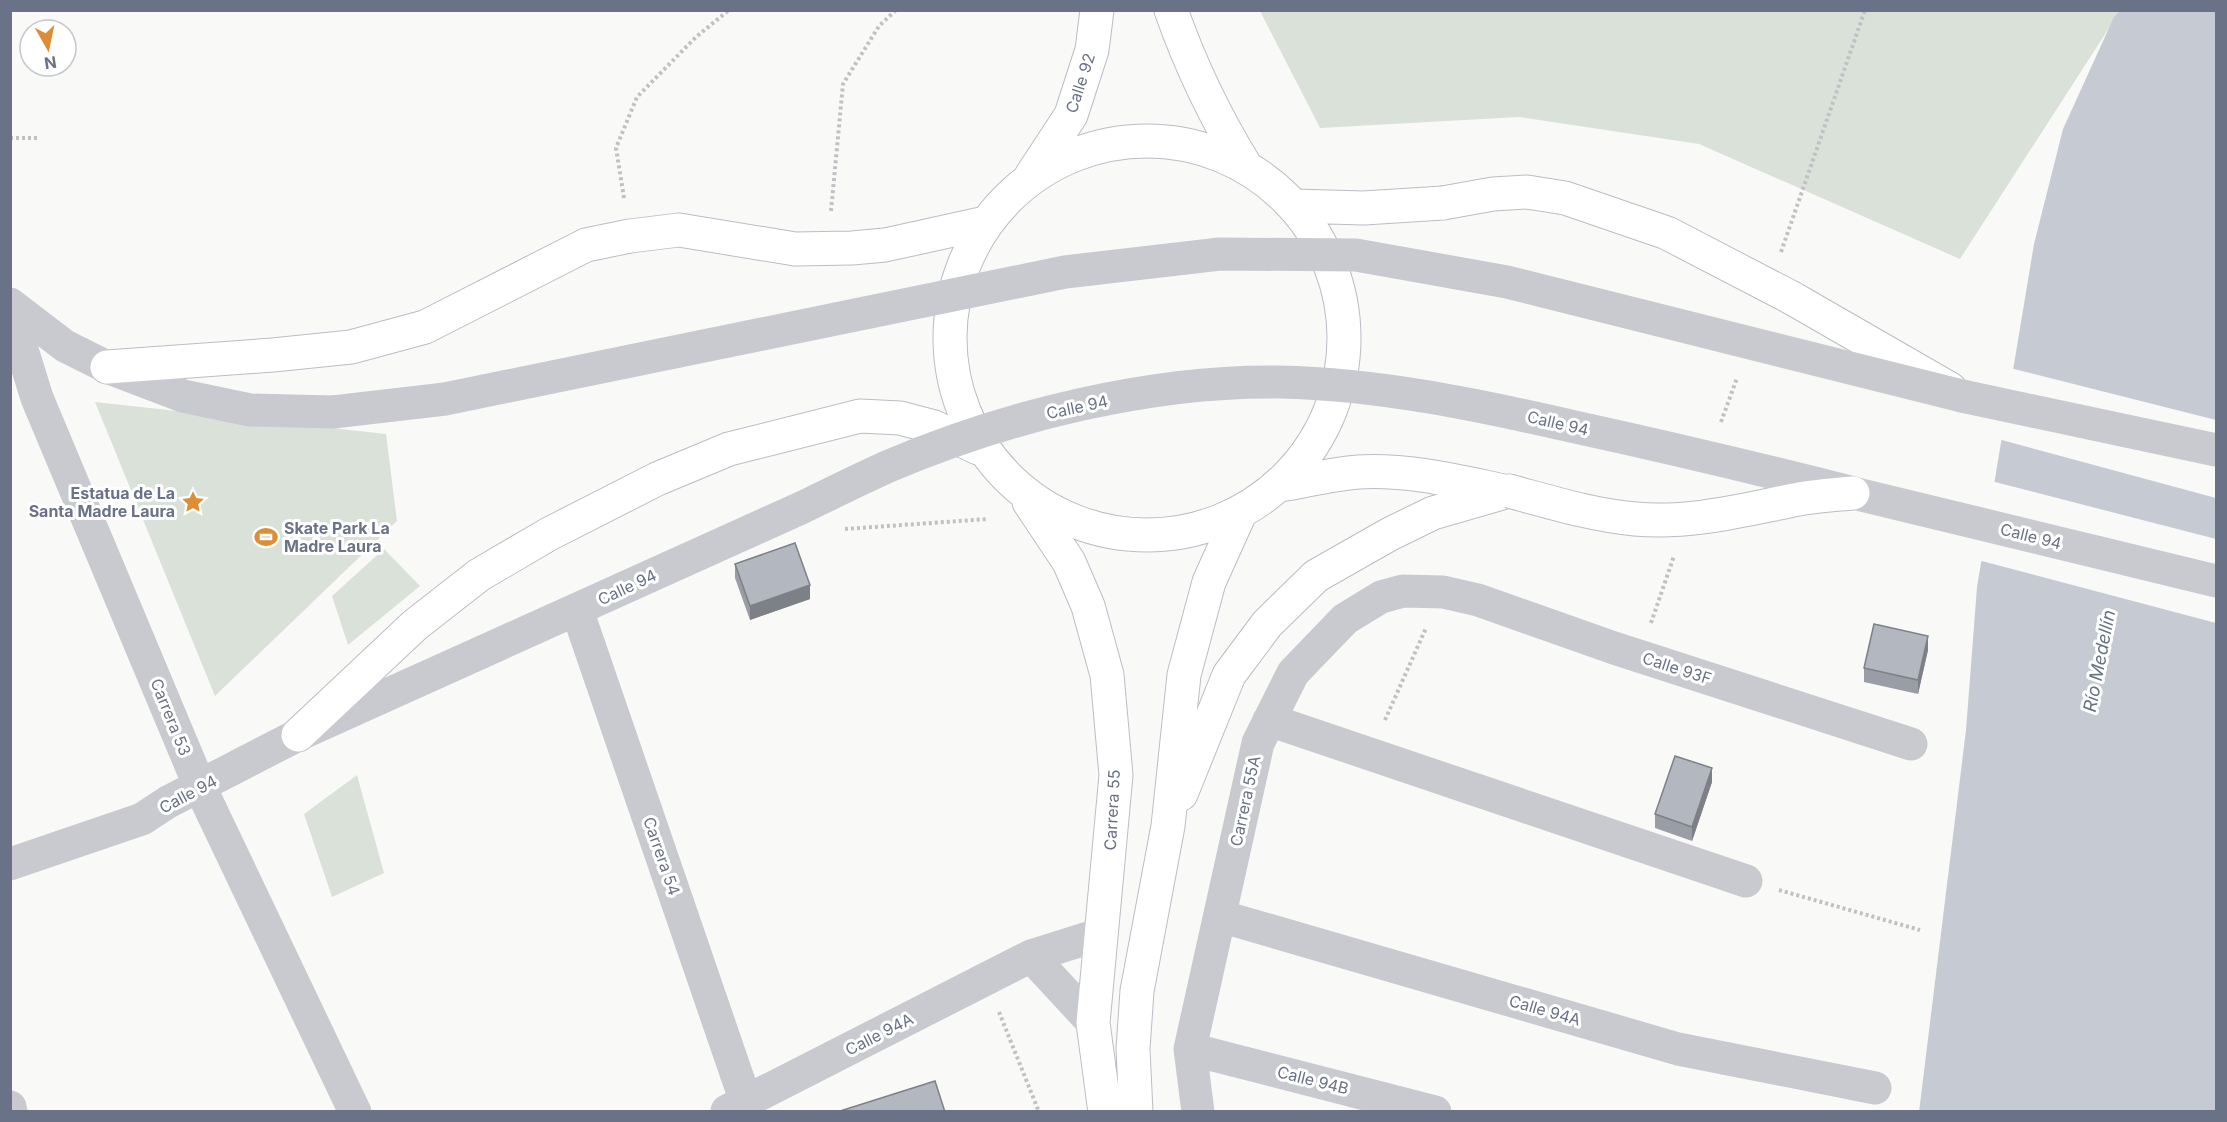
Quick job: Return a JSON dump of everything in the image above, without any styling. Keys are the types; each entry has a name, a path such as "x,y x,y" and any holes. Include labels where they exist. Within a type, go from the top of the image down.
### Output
{"main road":[{"name":"Calle 92","path":"1029,179 1071,115 1092,50 1097,10"},
{"path":"1171,10 1189,60 1214,114 1246,167"},
{"path":"1136,141 1193,146 1246,167 1294,206 1329,257 1345,317 1342,378 1320,436 1281,485 1241,511 1181,533 1124,535 1070,522 1022,493 981,449 956,394 948,335 958,276 985,223 1029,179 1080,152 1136,141"},
{"path":"1294,206 1364,208 1443,203 1493,194 1527,192 1565,198 1667,233 1768,284 1962,396"},
{"path":"107,367 273,356 351,347 425,327 586,245 630,236 679,230 795,249 852,248 885,245 985,223"},
{"path":"298,735 415,625 479,574 578,519 657,480 729,449 860,416 900,418 934,427 981,449"},
{"path":"1281,485 1357,472 1394,472 1443,478 1593,512 1635,519 1704,517 1792,500 1854,493"},
{"path":"1168,826 1229,675 1267,624 1316,576 1390,534 1444,510 1509,492"},
{"name":"Carrera 55","path":"1022,493 1069,562 1088,606 1107,675 1116,775 1093,1023 1105,1112"},
{"path":"1136,1112 1133,1049 1137,991 1168,826 1184,675 1209,582 1241,511"}],"street":[{"path":"10,304 65,346 107,367 183,396 250,410 333,412 445,399 1065,272 1231,254 1356,255 1507,282 1962,396 2217,450"},
{"name":"Carrera 53","path":"10,311 38,398 200,787 356,1112"},
{"name":"Calle 94","path":"10,864 142,819 168,802 298,735 890,466 960,440 1053,411 1131,396 1215,385 1280,382 1340,386 1473,404 1717,458 2217,581"},
{"name":"Carrera 55A","path":"1198,1112 1190,1049 1258,743 1293,673 1345,619 1381,597 1403,591 1443,592"},
{"name":"Calle 93F","path":"1443,592 1478,600 1614,648 1911,744"},
{"name":"Carrera 54","path":"577,610 736,1107"},
{"path":"1269,720 1746,881"},
{"name":"Calle 94A","path":"1220,916 1678,1049 1875,1088"},
{"name":"Calle 94A","path":"736,1107 1021,961 1101,934"},
{"path":"1021,961 1093,1023"},
{"name":"Calle 94B","path":"1190,1049 1435,1112"},
{"path":"10,1107 11,1112"}],"path":[{"path":"626,209 616,148 637,97 696,37 729,10"},
{"path":"831,213 843,84 879,26 896,10"},
{"path":"10,138 40,138"},
{"path":"839,530 988,519"},
{"path":"1746,881 1920,930"},
{"path":"1021,961 1022,998 999,1010 1039,1112"}],"shaded area":[{"path":"1260,11 2120,11 1960,259 1699,144 1519,117 1320,128"},
{"name":"Skate Park La Madre Laura","path":"95,402 386,434 397,521 215,696"},
{"path":"384,549 420,586 348,645 332,596"},
{"path":"357,775 384,873 332,897 304,814"}],"water":[{"name":"Río Medellín","path":"2120,11 2216,11 2216,1111 1919,1112 1966,730 1977,587 2034,244 2063,129 2114,17"}],"pier":[{"path":"2010,368 2216,420 2216,498 1998,439"},
{"path":"1991,481 2216,539 2216,623 1978,560"}],"building":[{"path":"795,543 810,585 750,606 735,564"},
{"path":"1874,624 1928,636 1918,680 1864,668"},
{"path":"1675,756 1712,768 1692,827 1655,814"},
{"path":"935,1081 945,1112 837,1112"}],"place":[{"name":"Estatua de La Santa Madre Laura","path":"193,502"},
{"name":"Skate Park La Madre Laura","path":"266,537"}]}
